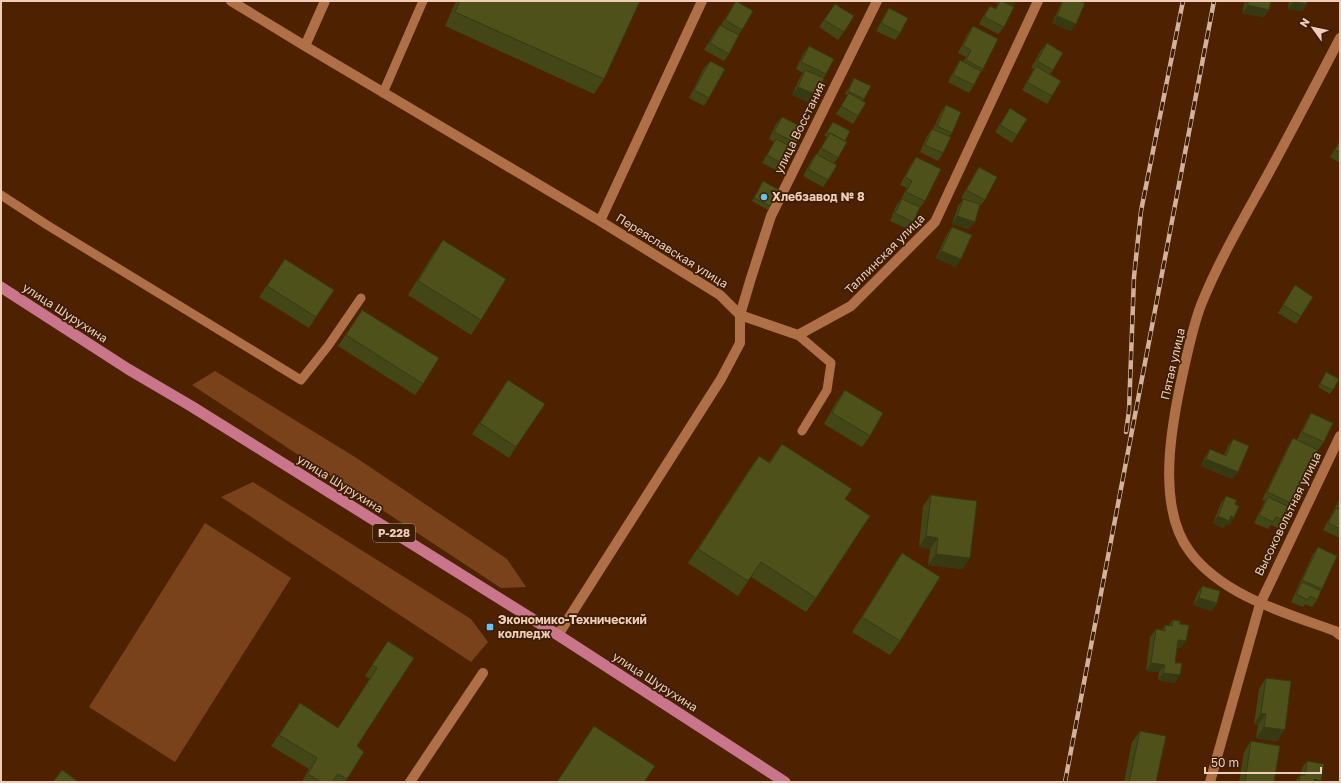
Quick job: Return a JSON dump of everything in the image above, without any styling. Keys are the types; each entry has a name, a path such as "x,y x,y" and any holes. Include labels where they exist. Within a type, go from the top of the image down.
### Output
{"highway":[{"name":"улица Шурухина","path":"1,287 128,369 191,406 558,635 786,782"}],"street":[{"path":"231,1 600,221"},
{"path":"305,46 325,1"},
{"name":"Переяславская улица","path":"702,1 600,221 720,295 740,315"},
{"name":"улица Восстания","path":"740,315 772,216 877,1"},
{"name":"Таллинская улица","path":"798,335 851,306 935,222 1038,1"},
{"name":"Пятая улица","path":"1340,38 1213,277 1200,307 1180,387 1173,428 1170,460 1170,488 1173,512 1179,533 1190,552 1204,568 1227,585 1260,604 1340,635"},
{"path":"558,635 721,379 740,343 740,315 798,335"},
{"name":"Высоковольтная улица","path":"1210,782 1260,604 1340,436"},
{"path":"410,782 483,672"}],"lane":[{"path":"383,92 424,1"},
{"path":"1,195 60,233 301,380 328,346 361,298"},
{"path":"798,335 831,363 827,390 802,431"}],"shaded area":[{"path":"215,371 355,457 507,559 526,587 501,588 192,385"},
{"path":"253,482 471,619 488,642 471,662 221,497"},
{"path":"205,523 291,578 175,762 89,707"}],"building":[{"path":"460,1 640,1 604,79 455,12"},
{"path":"736,1 753,11 742,30 725,20"},
{"path":"1000,1 1014,7 1004,27 984,17 990,6 996,9"},
{"path":"1063,1 1080,1 1085,3 1076,24 1057,16"},
{"path":"1248,1 1271,1 1269,10 1248,5"},
{"path":"1307,1 1307,4 1293,2"},
{"path":"835,4 854,16 844,32 824,20"},
{"path":"889,8 908,18 900,33 881,23"},
{"path":"720,25 739,35 729,54 710,43"},
{"path":"973,26 998,39 983,69 966,60 971,50 963,46"},
{"path":"1047,43 1063,53 1053,70 1037,61"},
{"path":"809,46 834,59 826,74 801,62"},
{"path":"960,60 981,71 974,85 953,75"},
{"path":"710,61 725,69 709,98 694,90"},
{"path":"1036,66 1061,81 1052,96 1027,82"},
{"path":"805,70 824,78 817,95 798,87"},
{"path":"854,78 871,86 864,99 848,91"},
{"path":"849,93 866,103 858,116 841,106"},
{"path":"946,105 961,112 952,133 937,126"},
{"path":"1010,108 1027,119 1017,135 1000,125"},
{"path":"782,117 804,128 796,143 774,132"},
{"path":"833,122 850,131 845,141 827,132"},
{"path":"932,129 951,137 943,153 925,145"},
{"path":"830,133 847,142 838,158 821,148"},
{"path":"776,139 792,147 783,164 767,155"},
{"path":"1340,141 1340,152 1335,150"},
{"path":"816,154 837,165 828,180 808,169"},
{"path":"916,157 941,169 925,201 906,192 912,181 905,177"},
{"path":"979,167 997,177 985,200 966,190"},
{"name":"Хлебзавод № 8","path":"763,181 779,190 770,206 754,198"},
{"path":"902,199 920,207 913,222 895,213"},
{"path":"963,199 980,204 975,222 957,216"},
{"path":"952,227 972,235 961,259 941,251"},
{"path":"443,240 506,279 481,320 418,281"},
{"path":"285,259 334,290 316,317 267,286"},
{"path":"1295,285 1313,297 1301,316 1283,305"},
{"path":"362,310 439,358 423,384 346,335"},
{"path":"1326,372 1339,379 1333,390 1320,384"},
{"path":"508,380 545,404 516,447 480,423"},
{"path":"845,390 883,413 870,436 832,413"},
{"path":"1311,413 1333,423 1324,442 1302,432"},
{"path":"1293,438 1318,450 1293,504 1267,492"},
{"path":"1233,439 1249,446 1238,472 1206,459 1210,449 1226,456"},
{"path":"782,444 852,489 845,499 870,516 816,598 761,562 748,581 698,549 759,456 770,463"},
{"path":"931,495 977,501 970,558 936,554 938,538 926,536"},
{"path":"1226,496 1237,500 1235,504 1239,506 1234,518 1231,516 1229,521 1218,516"},
{"path":"1268,497 1289,507 1283,520 1276,517 1273,522 1259,515"},
{"path":"1340,501 1340,508 1337,507"},
{"path":"1336,508 1340,510 1340,529 1328,523"},
{"path":"1318,547 1337,556 1322,589 1302,580"},
{"path":"902,553 940,577 900,641 862,617"},
{"path":"1302,582 1321,591 1317,600 1310,596 1308,600 1296,594"},
{"path":"1202,586 1220,591 1217,603 1199,598"},
{"path":"1173,620 1180,621 1180,624 1189,625 1186,641 1178,640 1175,663 1182,663 1180,675 1163,673 1165,665 1151,663 1156,629 1165,631 1165,625 1172,626"},
{"path":"388,641 414,658 357,746 364,752 347,779 338,774 332,782 321,782 308,774 317,758 279,735 300,703 338,728 377,668 372,665"},
{"path":"1266,678 1291,681 1285,730 1264,727 1266,714 1261,713"},
{"path":"594,726 655,766 644,782 557,782"},
{"path":"1140,731 1166,736 1156,782 1129,782"},
{"path":"1251,741 1280,746 1274,782 1245,782"},
{"path":"1307,761 1324,764 1321,781 1314,779 1314,782 1299,782 1300,775 1305,775"},
{"path":"62,770 79,782 53,782"}],"railway":[{"path":"1126,432 1129,411 1134,277 1141,211 1183,1"},
{"path":"1065,782 1214,1"}],"place":[{"name":"Хлебзавод № 8","path":"764,197"},
{"name":"Экономико-Технический колледж","path":"490,627"}]}
